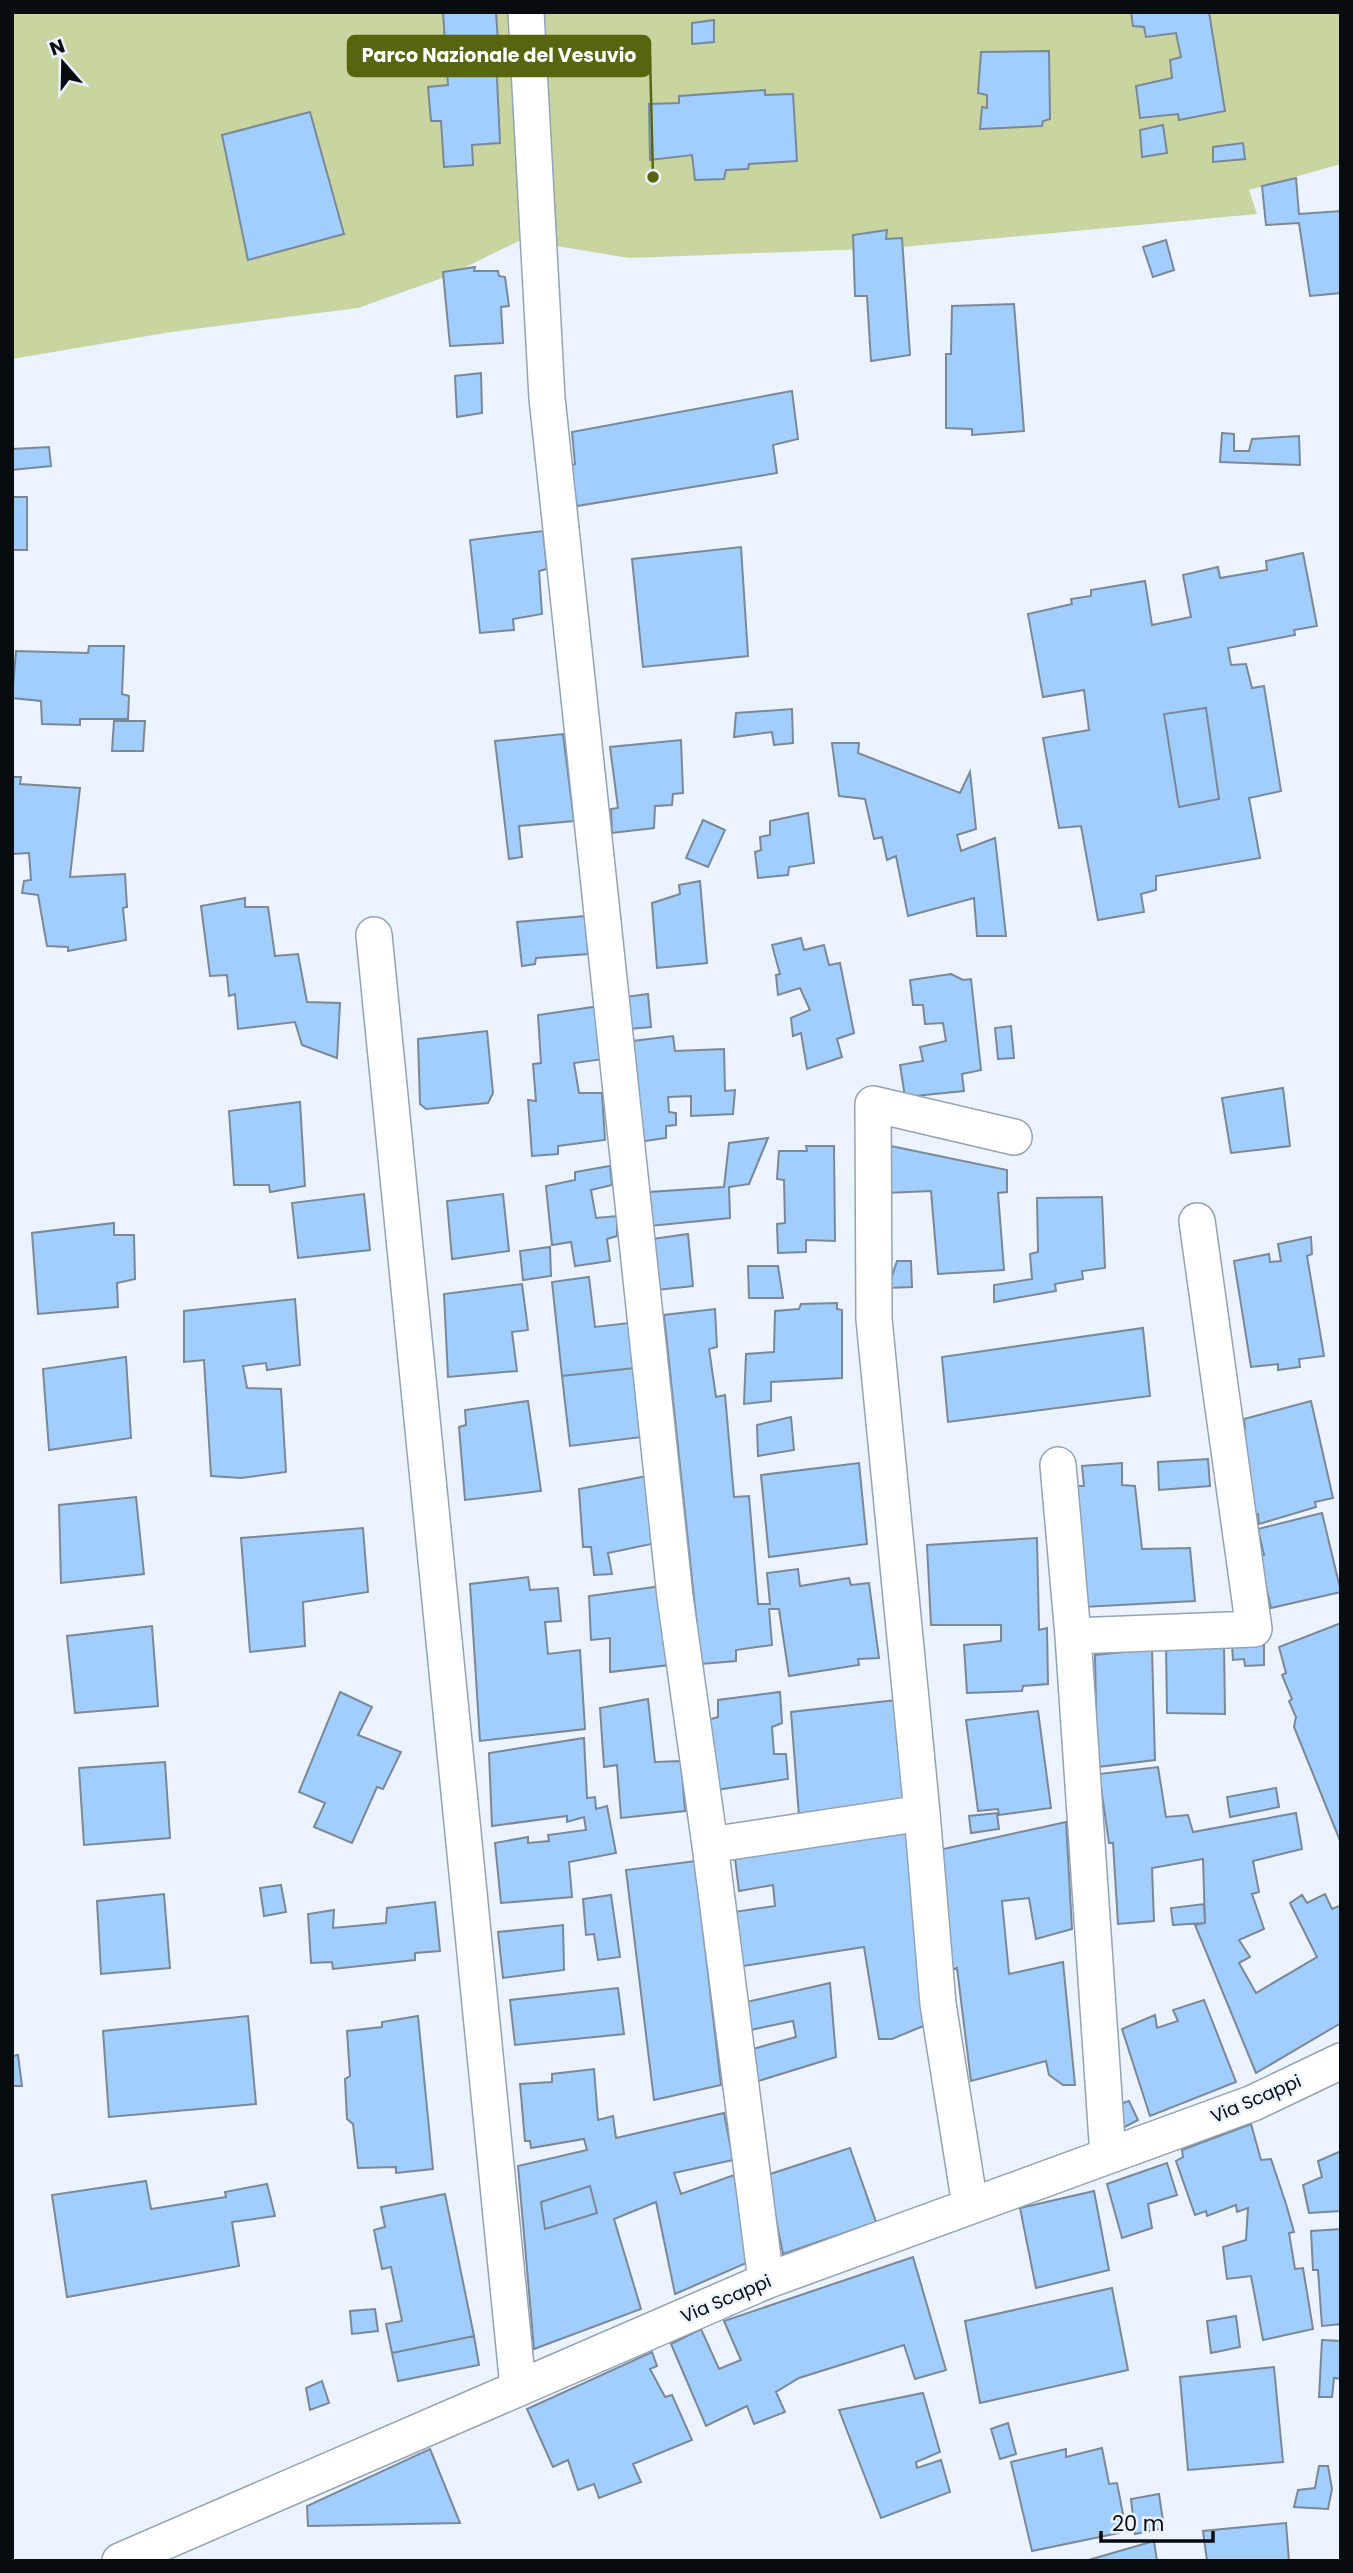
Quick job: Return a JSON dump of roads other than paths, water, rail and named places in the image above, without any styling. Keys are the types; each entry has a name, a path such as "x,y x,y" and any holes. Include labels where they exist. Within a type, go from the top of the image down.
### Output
{"street":[{"path":"526,12 547,398 675,1597 766,2281"},
{"path":"374,935 518,2388"},
{"path":"970,2205 938,2004 874,1319 873,1104 1014,1137"},
{"path":"1073,1636 1254,1629 1197,1221"},
{"path":"1058,1465 1073,1636 1108,2156"},
{"path":"710,1845 922,1813"},
{"name":"Via Scappi","path":"120,2561 766,2281 1252,2103 1341,2061"}],"place":[{"name":"Parco Nazionale del Vesuvio","path":"653,177"}]}
